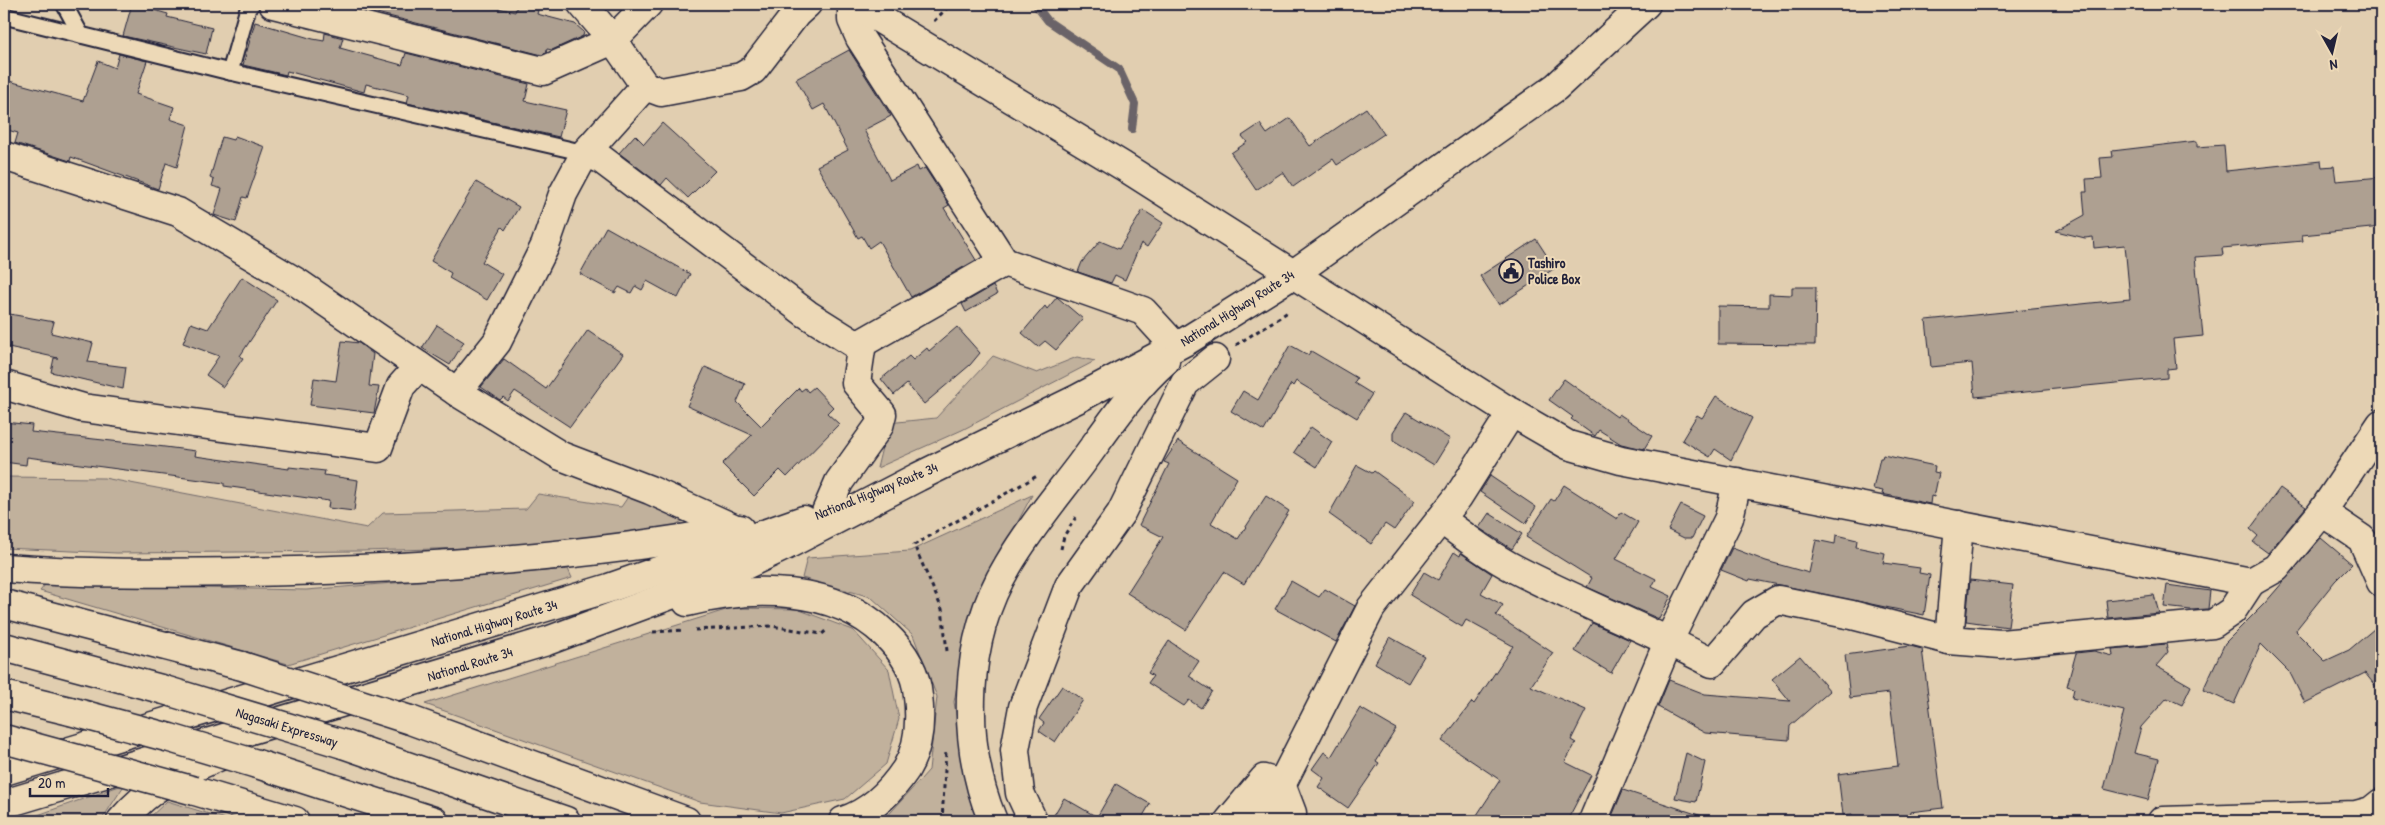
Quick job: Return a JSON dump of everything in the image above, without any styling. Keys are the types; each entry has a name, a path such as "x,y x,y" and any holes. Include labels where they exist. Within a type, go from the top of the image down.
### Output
{"main road":[{"path":"273,4 543,71 613,40 648,4"},
{"path":"582,4 613,40 645,86 660,92 741,77 753,70 796,14 807,4"},
{"path":"993,821 977,770 972,730 971,692 976,651 987,610 1007,566 1032,527 1136,391 1153,371 1182,343 1143,311 1004,262 860,38 852,20 854,4 1123,166 1292,275 1568,445 1621,460 2251,582"},
{"name":"National Highway Route 34","path":"4,771 609,588 821,514 918,477 1077,399 1182,343 1292,275 1556,87 1646,4"},
{"path":"457,392 497,342 546,246 563,194 585,153 645,86"},
{"path":"585,153 601,160 807,314 853,343 862,343 1004,262"},
{"path":"4,156 178,212 298,283 457,392 561,456 650,490 738,530"},
{"path":"4,568 163,573 317,571 438,565 591,551 738,530 821,514 839,482 879,426 882,414 856,382 862,343"},
{"path":"1034,821 1020,793 1015,750 1024,706 1069,586 1121,513 1185,383 1215,359"},
{"path":"4,385 83,408 378,448 401,386 419,366"},
{"path":"1264,821 1371,608 1458,497 1512,412"},
{"path":"1442,518 1475,544 1516,570 1669,640 1712,663 1754,614 1778,600 1852,615 1949,640 2002,644 2213,624 2232,611 2251,582 2276,568 2322,512 2381,424"},
{"name":"National Route 34","path":"4,804 547,641 722,576 785,546 918,477"},
{"path":"1593,821 1669,640 1729,518 1737,482"},
{"path":"2322,512 2362,539 2381,582"},
{"path":"1949,640 1959,525"},
{"path":"547,641 695,600 736,594 768,592 798,594 827,600 854,611 877,626 896,644 911,665 918,690 921,716 918,738 909,763 896,784 879,803 854,818 843,821"},
{"path":"4,604 242,666 410,720 686,821"},
{"name":"Nagasaki Expressway","path":"4,648 162,689 343,744 566,821"},
{"path":"121,821 151,790 191,768 394,687"},
{"path":"4,695 170,738 434,821"},
{"path":"4,739 195,791 295,821"},
{"path":"1229,821 1264,779 1281,784"},
{"path":"1281,784 1292,813 1290,821"},
{"path":"195,791 252,821"},
{"path":"637,802 703,821"},
{"path":"2162,821 2356,815 2371,811 2381,804"}],"lane":[{"path":"64,4 81,35"},
{"path":"230,72 248,8 252,4"},
{"path":"4,16 230,72 585,153"}],"path":[{"path":"1215,359 1294,308"},
{"path":"652,632 771,626 822,634 829,628"}],"shaded area":[{"path":"993,356 1037,373 1077,357 1095,361 962,430 877,468 888,423 936,418"},
{"path":"4,477 104,478 367,528 383,513 526,509 538,494 621,507 632,491 692,516 660,533 505,547 362,551 117,553 4,548"},
{"path":"1032,495 971,610 954,702 970,798 979,821 883,821 929,770 937,697 913,635 871,597 802,578 807,558 910,551"},
{"path":"568,569 572,578 288,664 40,591 45,585 306,590"},
{"path":"732,608 797,609 853,630 889,670 899,719 886,764 845,799 781,813 700,802 425,704"},
{"path":"125,784 101,821 21,821"},
{"path":"167,801 226,819 229,821 146,821"}],"building":[{"path":"132,4 168,14 167,17 212,28 206,54 123,36"},
{"path":"370,4 482,4 515,12 517,5 538,10 537,14 575,24 584,32 583,36 552,50 547,49 546,53 542,55 369,11"},
{"path":"255,22 324,41 325,33 343,38 340,48 402,65 406,53 529,84 525,101 566,110 559,137 407,103 409,95 366,84 364,92 287,71 286,75 243,65"},
{"path":"849,50 891,116 864,130 890,180 917,166 919,171 925,168 949,205 944,208 976,260 911,297 879,241 869,248 862,236 858,238 817,166 848,150 824,104 813,110 796,79"},
{"path":"119,54 147,61 136,94 174,107 170,119 188,125 177,167 166,163 158,189 71,157 70,161 15,143 18,133 4,129 4,101 9,81 83,101 98,61 115,68"},
{"path":"1366,108 1384,134 1337,165 1333,159 1293,187 1283,172 1256,190 1231,153 1247,142 1242,136 1260,124 1267,134 1290,118 1310,146"},
{"path":"662,123 715,171 688,198 667,178 661,185 619,153 635,135 644,144"},
{"path":"235,136 265,147 247,198 243,197 236,222 214,215 222,189 212,186 214,180 210,178 222,137 233,140"},
{"path":"2197,141 2197,147 2224,145 2226,171 2321,161 2322,167 2334,166 2336,181 2381,177 2381,227 2302,235 2303,241 2222,248 2223,255 2195,257 2203,336 2173,339 2176,368 2167,369 2167,378 1975,397 1972,363 1931,367 1926,320 2130,299 2125,245 2094,248 2093,237 2085,238 2056,231 2085,215 2083,192 2087,192 2086,179 2102,178 2100,158 2113,157 2112,151"},
{"path":"476,182 519,207 505,230 502,227 482,262 502,274 487,300 449,278 451,273 431,261"},
{"path":"1143,210 1163,223 1147,247 1141,243 1125,280 1115,275 1111,283 1078,272 1082,262 1100,241 1119,249"},
{"path":"606,227 690,274 678,298 647,281 642,290 635,286 631,293 619,287 615,293 580,274"},
{"path":"1536,239 1555,268 1499,305 1480,276"},
{"path":"242,277 277,300 240,356 243,358 223,387 206,375 219,356 183,343 191,323 208,329"},
{"path":"993,286 997,294 966,312 962,304"},
{"path":"1792,287 1816,287 1815,345 1718,344 1718,306 1769,307 1769,294 1792,295"},
{"path":"1057,297 1083,319 1056,350 1045,341 1038,347 1022,333 1045,306 1047,309"},
{"path":"4,313 54,322 51,333 93,343 88,362 126,367 123,389 51,372 54,358 58,358 4,346"},
{"path":"437,325 464,342 450,365 422,348"},
{"path":"957,327 980,353 970,365 924,404 907,384 894,395 881,379 909,356 913,360 927,348 929,351"},
{"path":"588,330 623,354 570,427 515,391 508,401 503,397 500,400 481,387 504,359 546,389"},
{"path":"342,341 359,343 373,354 369,386 379,387 374,413 310,405 314,378 336,381"},
{"path":"1290,345 1308,355 1311,351 1357,378 1354,383 1372,394 1357,418 1296,381 1293,386 1291,384 1264,431 1231,411 1243,391 1258,400"},
{"path":"705,367 745,384 737,402 761,426 799,388 801,391 805,388 808,392 814,387 833,407 827,413 839,424 787,477 780,470 754,496 722,464 752,435 687,406"},
{"path":"1564,379 1617,417 1619,414 1652,436 1644,449 1621,444 1599,430 1595,436 1549,400"},
{"path":"1716,396 1752,418 1731,460 1715,449 1710,457 1682,440 1697,415 1702,418"},
{"path":"1406,412 1450,439 1434,465 1393,440 1393,432"},
{"path":"4,422 32,425 31,432 196,451 195,456 289,469 289,467 325,471 324,475 358,480 354,511 328,508 329,501 224,486 224,483 27,457 26,465 4,462"},
{"path":"1311,427 1332,442 1317,467 1294,452"},
{"path":"1178,441 1237,478 1211,523 1238,539 1266,496 1289,511 1244,584 1224,572 1186,630 1127,593 1163,537 1139,525 1169,464 1164,462"},
{"path":"1883,455 1935,466 1934,472 1939,473 1934,497 1931,496 1930,504 1882,494 1883,491 1873,489 1880,458"},
{"path":"1357,465 1372,473 1374,471 1415,501 1394,530 1385,524 1371,544 1329,514"},
{"path":"1490,476 1536,507 1526,523 1480,492"},
{"path":"1564,485 1617,519 1621,512 1638,522 1616,559 1656,579 1652,587 1671,596 1659,619 1587,587 1592,578 1526,537 1551,499 1554,501"},
{"path":"2280,488 2306,507 2268,553 2253,542 2258,536 2250,529"},
{"path":"1681,505 1703,516 1692,538 1684,538 1668,530"},
{"path":"1489,513 1522,534 1512,549 1479,528"},
{"path":"1836,535 1857,540 1856,547 1885,553 1883,563 1920,568 1919,573 1930,575 1924,615 1750,579 1749,581 1721,570 1732,548 1766,561 1809,573 1816,540 1835,544"},
{"path":"2321,538 2352,564 2335,581 2295,631 2325,661 2349,650 2381,623 2381,693 2365,673 2305,703 2290,673 2261,644 2234,704 2203,690 2225,643 2265,603"},
{"path":"1454,552 1460,556 1461,553 1492,574 1481,593 1503,605 1496,615 1553,653 1531,686 1586,710 1571,740 1576,743 1565,762 1591,775 1567,821 1473,821 1500,780 1442,741 1472,702 1474,704 1513,646 1466,620 1462,627 1410,595 1424,572 1438,580"},
{"path":"1970,580 2013,585 2008,627 1966,621"},
{"path":"1291,581 1319,597 1325,589 1355,606 1336,642 1275,609"},
{"path":"2167,585 2210,591 2208,609 2191,610 2164,607"},
{"path":"2154,595 2159,613 2108,618 2106,600"},
{"path":"1592,623 1630,640 1611,673 1575,651"},
{"path":"1390,637 1424,656 1408,683 1375,663"},
{"path":"1169,641 1199,661 1189,676 1212,691 1201,708 1189,700 1184,706 1148,683 1153,676 1148,673"},
{"path":"2166,644 2168,652 2156,666 2191,686 2182,705 2167,698 2141,727 2134,753 2159,759 2148,800 2104,789 2124,711 2072,698 2074,688 2067,686 2076,653 2094,651 2113,656 2112,649"},
{"path":"1910,646 1922,649 1943,808 1910,812 1911,818 1886,821 1853,821 1852,814 1843,815 1838,774 1898,766 1889,693 1850,698 1845,655"},
{"path":"1800,656 1830,691 1790,726 1789,740 1705,733 1658,707 1669,680 1705,694 1790,701 1772,679"},
{"path":"1062,686 1083,700 1055,742 1039,731 1044,723 1039,719"},
{"path":"1360,708 1396,729 1376,761 1379,763 1348,808 1318,787 1324,778 1312,769 1324,752 1331,757"},
{"path":"1686,753 1705,762 1696,802 1675,798"},
{"path":"1116,784 1150,804 1140,821 1066,821 1054,815 1064,798 1097,817"},
{"path":"1623,790 1705,817 1704,821 1610,821"}],"waterway":[{"path":"1035,4 1048,21 1119,69 1135,104 1132,129"}],"place":[{"name":"Tashiro Police Box","path":"1511,271"}]}
